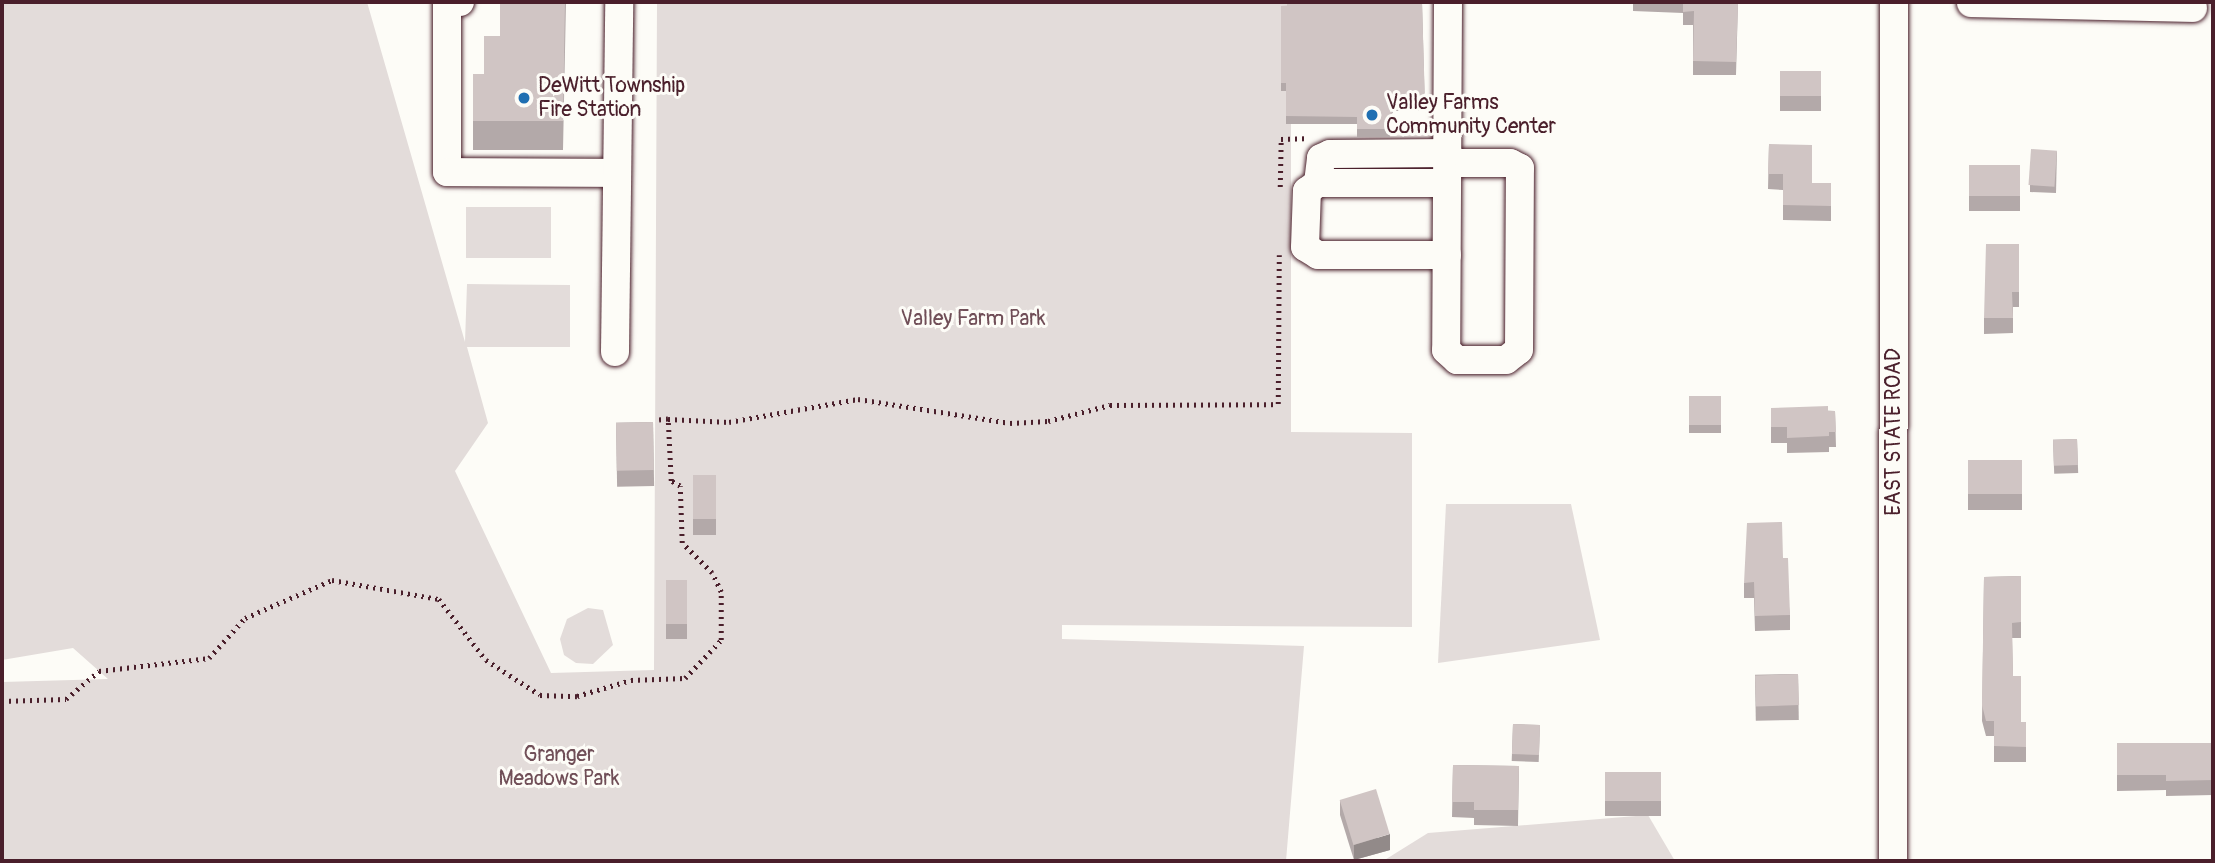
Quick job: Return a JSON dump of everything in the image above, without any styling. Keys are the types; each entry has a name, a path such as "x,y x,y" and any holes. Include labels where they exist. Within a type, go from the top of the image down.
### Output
{"street":[{"path":"460,2 447,2 447,172 617,173"},
{"path":"615,352 619,2"},
{"path":"1447,255 1318,255 1305,247 1307,191 1318,183 1321,158 1330,154 1447,166 1510,163 1520,168 1519,350 1506,360 1457,360 1446,351 1447,255 1447,166 1448,2"},
{"name":"EAST STATE ROAD","path":"1893,861 1894,2"},
{"path":"1971,3 2193,8"}],"path":[{"path":"659,420 729,422 858,399 1010,423 1048,421 1110,405 1278,404"},
{"path":"2,701 66,699 99,671 209,658 245,618 332,580 439,599 486,660 540,695 578,696 631,680 685,677 721,640 721,592 712,573 682,543 680,486 671,481 668,419"}],"green space":[{"path":"2,2 367,2 465,342 467,284 570,285 570,347 467,347 488,423 455,471 551,673 654,670 657,2 1291,2 1291,432 1412,433 1412,627 1062,625 1062,639 1304,646 1286,861 2,861 2,682 108,679 73,648 2,660"},
{"path":"466,207 551,207 551,258 466,258"},
{"path":"1446,504 1571,504 1600,640 1438,663"},
{"path":"588,608 603,610 613,645 593,664 576,663 564,655 560,639 567,619"},
{"path":"1648,815 1675,861 1383,861 1428,833"}],"building":[{"path":"500,2 565,2 563,121 473,121 473,74 484,74 484,36 500,36"},
{"path":"1287,2 1422,2 1425,103 1393,103 1390,129 1357,129 1357,117 1286,116 1286,83 1281,83 1281,6 1287,6"},
{"path":"1683,2 1738,2 1736,62 1693,61 1694,11 1683,12"},
{"path":"1780,71 1821,71 1821,96 1780,96"},
{"path":"1769,144 1812,145 1812,183 1831,183 1831,206 1783,205 1783,174 1768,174"},
{"path":"2031,149 2057,151 2054,187 2028,185"},
{"path":"1969,165 2020,165 2020,196 1969,196"},
{"path":"1986,244 2019,244 2019,292 2012,292 2013,318 1984,318"},
{"path":"1689,396 1721,396 1721,425 1689,425"},
{"path":"1828,406 1828,411 1835,411 1836,432 1829,432 1829,436 1787,438 1787,427 1771,427 1771,408"},
{"path":"653,422 654,470 617,471 616,423"},
{"path":"2077,439 2078,465 2054,466 2053,440"},
{"path":"1968,460 2022,460 2022,494 1968,494"},
{"path":"693,475 716,475 716,519 693,519"},
{"path":"1782,522 1783,558 1788,558 1790,615 1755,616 1754,582 1744,583 1747,523"},
{"path":"2021,576 2021,622 2012,623 2013,676 2021,676 2021,722 2026,722 2026,747 1994,746 1994,721 1986,721 1982,705 1984,577"},
{"path":"666,580 687,580 687,624 666,624"},
{"path":"1798,674 1799,705 1756,706 1755,676"},
{"path":"1513,724 1540,725 1539,755 1512,754"},
{"path":"2117,743 2213,743 2213,780 2166,781 2166,775 2117,775"},
{"path":"1453,765 1519,766 1518,810 1474,810 1474,802 1452,802"},
{"path":"1605,772 1661,772 1661,801 1605,801"},
{"path":"1376,789 1390,834 1353,845 1340,800"}],"place":[{"name":"DeWitt Township Fire Station","path":"524,98"},
{"name":"Valley Farms Community Center","path":"1372,115"}],"park label":[{"name":"Valley Farm Park","path":"973,319"},
{"name":"Granger Meadows Park","path":"559,767"}]}
